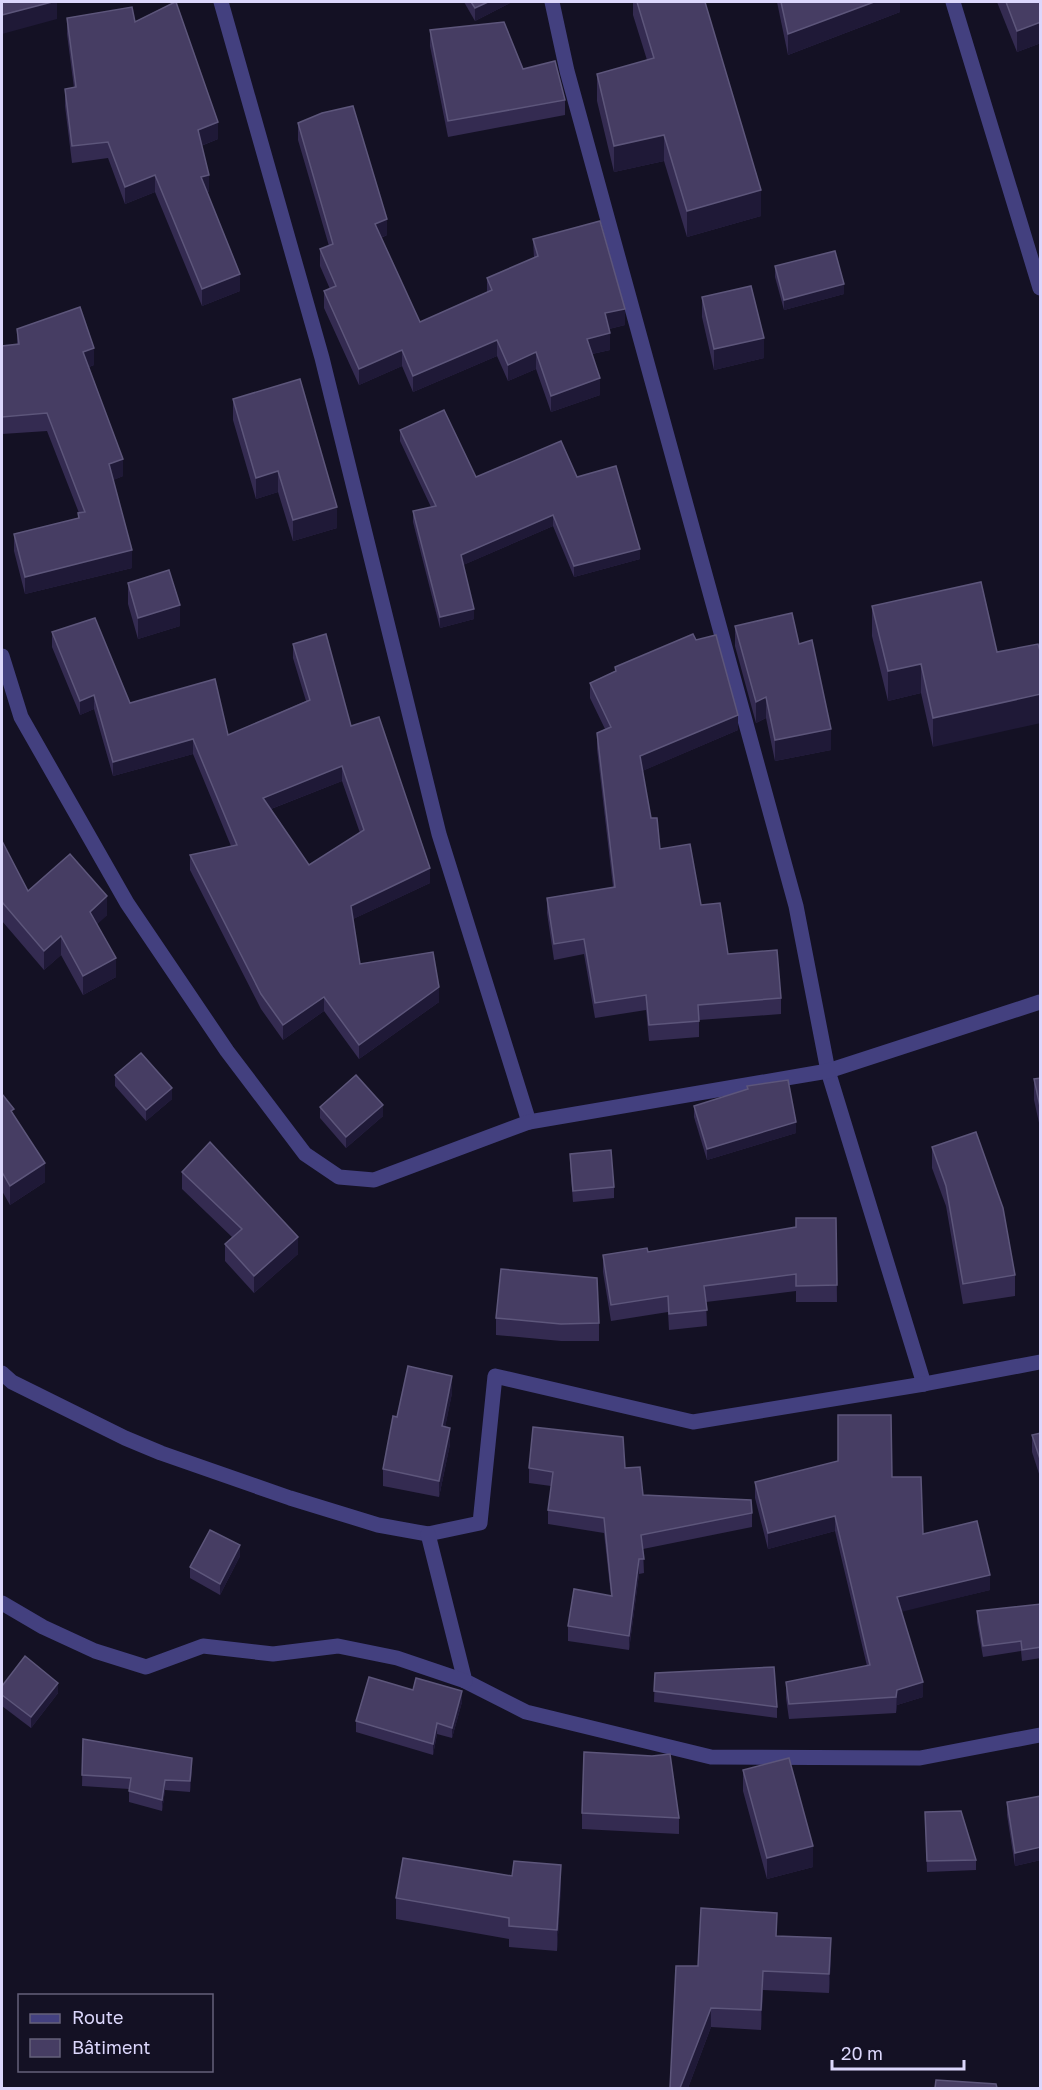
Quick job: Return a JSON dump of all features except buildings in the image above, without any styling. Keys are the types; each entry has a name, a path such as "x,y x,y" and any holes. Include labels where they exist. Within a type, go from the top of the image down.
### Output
{"street":[{"path":"221,2 322,358 439,834 529,1122"},
{"path":"552,2 567,71 796,906 828,1071 924,1384"},
{"path":"953,2 1041,288"},
{"path":"2,656 21,717 127,903 227,1051 305,1154 339,1177 374,1180 529,1122 828,1071 1041,1002"},
{"path":"2,1373 12,1382 125,1438 161,1453 367,1522 428,1534 480,1523 495,1376 693,1422 924,1384 1041,1362"},
{"path":"428,1534 465,1681"},
{"path":"2,1603 42,1627 95,1651 146,1667 202,1646 273,1653 338,1646 397,1658 465,1681 526,1712 711,1757 920,1758 1041,1735"}]}
